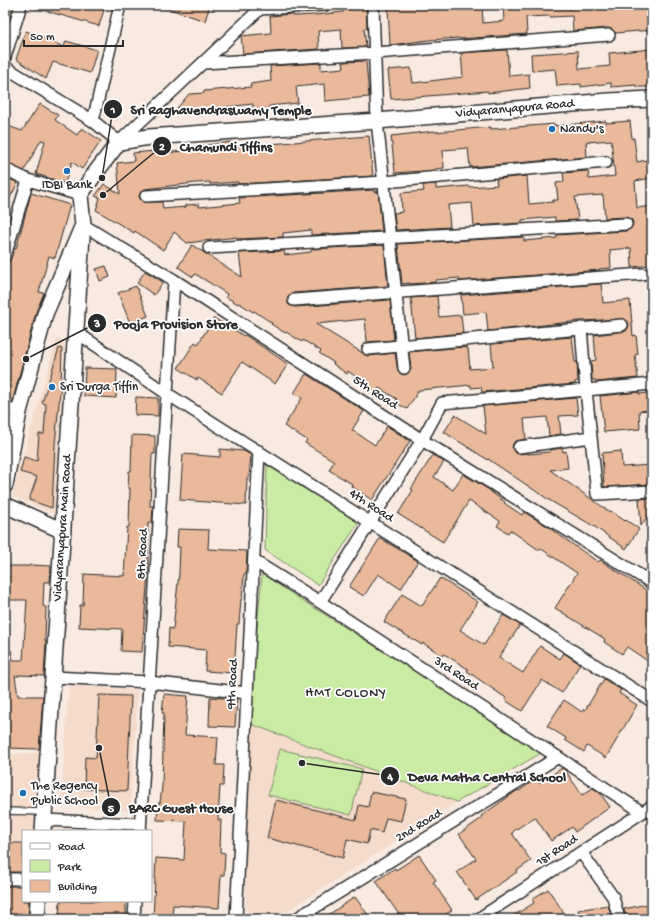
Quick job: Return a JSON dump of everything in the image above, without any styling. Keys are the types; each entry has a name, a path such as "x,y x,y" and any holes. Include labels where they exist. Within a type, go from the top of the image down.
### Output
{"main road":[{"name":"Vidyaranyapura Road","path":"119,142 149,137 378,121 652,99"},
{"path":"80,195 119,142"},
{"name":"Vidyaranyapura Main Road","path":"43,821 83,225 80,195"},
{"path":"5,484 19,412 45,314 83,225"},
{"path":"5,505 63,531"},
{"path":"37,919 38,902"}],"street":[{"path":"5,57 21,5"},
{"path":"93,120 120,5"},
{"path":"5,67 93,120 119,142 262,7 326,5"},
{"path":"373,5 378,121 404,368"},
{"path":"203,63 375,53 609,35"},
{"path":"146,196 384,182 606,162"},
{"path":"5,169 28,180 80,195"},
{"path":"5,256 28,180"},
{"path":"209,248 626,224"},
{"name":"5th Road","path":"83,225 174,280 422,440 652,583"},
{"path":"294,300 396,291 643,274"},
{"name":"8th Road","path":"140,828 174,280"},
{"path":"368,349 622,325"},
{"path":"581,328 597,494 652,491"},
{"name":"4th Road","path":"76,332 166,393 652,701"},
{"path":"320,602 422,440 442,403 652,384"},
{"path":"5,408 19,412"},
{"path":"519,447 591,437"},
{"name":"9th Road","path":"236,919 259,451"},
{"name":"3rd Road","path":"254,560 642,812"},
{"path":"53,677 149,682 247,693"},
{"name":"2nd Road","path":"296,919 558,757"},
{"name":"1st Road","path":"478,919 652,806"},
{"path":"43,821 140,828"},
{"path":"582,852 613,897 619,919"},
{"path":"5,879 22,879"},
{"path":"134,919 135,902"}],"lane":[{"path":"5,812 43,821"}],"shaded area":[{"path":"57,338 64,341 55,514 12,496"},
{"path":"69,685 138,690 130,811 61,806"},
{"path":"251,724 457,802 274,919 246,919 245,851"},
{"name":"The Regency Public School","path":"45,752 39,830 22,830 22,841 5,842 5,755"}],"green space":[{"path":"5,5 17,5 5,44"},
{"path":"267,462 359,522 318,585 265,550"},
{"path":"262,574 543,752 457,802 251,724 254,661"},
{"path":"280,749 362,769 351,815 268,795"}],"building":[{"path":"37,5 88,5 104,10 99,26 36,8"},
{"path":"165,5 210,5 205,21 164,7"},
{"path":"419,5 482,5 483,23 504,21 503,5 629,5 630,10 652,8 652,30 615,33 612,29 608,28 573,31 572,16 526,17 527,34 429,40 390,45 388,8"},
{"path":"366,8 367,28 364,28 366,47 342,48 341,29 318,31 319,49 243,54 241,36 271,33 270,16 293,14 293,16 315,15"},
{"path":"26,31 64,47 66,41 97,50 90,73 53,62 46,79 16,59"},
{"path":"652,49 652,87 636,87 636,85 611,87 611,83 581,87 581,84 557,86 555,69 532,71 531,54 578,51 579,69 610,66 609,53"},
{"path":"507,50 509,76 529,74 530,88 488,93 488,91 391,99 388,70 411,68 413,83 463,77 461,53"},
{"path":"366,61 369,97 325,101 324,84 296,87 298,103 269,106 269,109 253,110 253,104 173,113 189,94 204,93 204,91 251,87 250,84 271,81 270,66 321,63 321,70 344,68 343,62"},
{"path":"40,104 58,115 55,120 77,135 82,128 101,141 82,169 72,162 65,183 36,174 45,141 41,140 24,171 5,162 5,125 22,131"},
{"path":"606,121 606,123 630,121 637,162 652,159 652,178 635,181 637,208 652,206 652,265 632,267 631,248 610,250 611,268 599,269 600,270 459,281 459,278 436,280 436,282 402,284 398,244 524,237 524,241 557,238 556,235 626,231 632,227 633,223 632,220 626,217 605,218 603,195 575,197 578,220 555,221 555,217 522,220 522,223 474,226 472,203 448,205 450,227 396,230 394,213 402,212 401,193 424,191 423,185 436,184 436,189 497,185 496,179 527,176 529,204 553,202 553,200 558,200 556,183 564,182 563,173 588,171 589,179 615,176 611,140 586,142 587,157 470,167 468,148 443,150 444,168 395,173 391,136 491,127 491,129 555,124 555,126"},
{"path":"369,136 373,176 238,184 238,182 210,184 210,182 195,183 145,189 140,193 139,197 143,202 162,202 163,209 186,207 186,205 199,204 199,207 240,203 239,198 374,190 374,192 378,191 382,231 311,235 311,230 283,233 283,237 238,239 237,237 187,243 174,232 163,250 135,231 134,233 96,210 100,198 95,196 104,184 120,194 117,163 134,161 133,153 155,151 155,154 183,151 183,148 231,142 232,147"},
{"path":"5,177 18,183 5,207"},
{"path":"31,193 70,205 55,258 49,256 39,292 44,293 36,312 12,403 5,401 5,277 9,261 14,249 16,249"},
{"path":"192,245 242,277 239,253 284,251 285,255 311,252 313,249 384,245 388,286 293,293 288,297 288,304 295,307 390,300 394,340 367,342 365,319 316,324 369,357 395,353 398,372 404,375 411,370 409,352 464,347 468,348 470,369 493,367 491,344 572,337 575,362 577,362 578,381 575,382 575,384 482,392 481,387 471,388 471,385 419,390 407,409 395,402 397,399 379,388 376,392 348,371 347,374 319,353 321,351 303,340 302,342 286,332 285,333 254,311 253,312 226,297 227,294 210,283 195,274 193,277 178,267"},
{"path":"106,266 110,277 100,281 96,269"},
{"path":"145,271 163,282 154,295 137,283"},
{"path":"601,284 603,303 630,300 633,336 636,335 638,354 635,355 638,378 596,382 596,380 592,380 591,361 596,360 594,335 626,331 629,324 625,319 580,321 488,331 486,312 463,314 461,295"},
{"path":"136,286 148,316 130,323 118,293"},
{"path":"437,296 439,317 461,315 463,333 415,338 411,298"},
{"path":"214,318 244,336 245,335 288,364 275,384 242,362 222,393 178,368 195,342 198,344"},
{"path":"59,348 62,349 61,383 55,444 52,508 29,500 37,477 20,472 24,457 37,461 39,434 44,434 46,404 42,403"},
{"path":"85,368 117,369 116,398 84,396"},
{"path":"306,374 364,411 352,430 375,445 387,426 410,441 372,500 351,486 352,484 329,470 334,461 305,443 307,440 284,426 302,398 294,393"},
{"path":"639,392 639,394 649,393 650,410 639,411 640,429 604,432 600,396"},
{"path":"136,397 158,398 158,416 135,415"},
{"path":"576,398 578,415 559,416 561,434 549,436 547,417 524,419 526,439 515,441 512,448 517,454 550,452 550,450 562,448 563,452 566,451 568,468 550,470 610,512 611,511 639,529 626,549 595,527 549,500 488,459 444,432 455,415 486,434 483,406"},
{"path":"132,435 155,436 155,454 152,454 150,506 153,506 152,523 148,523 148,573 142,652 121,651 122,629 79,627 80,605 83,605 84,574 124,576 127,527 129,527 130,488 128,488 129,471 131,471"},
{"path":"220,449 244,451 251,455 249,478 247,478 246,505 180,500 183,454 220,457"},
{"path":"621,451 622,467 652,465 652,484 604,487 602,453"},
{"path":"433,455 444,462 434,477 453,490 463,474 491,491 505,502 504,503 522,515 524,512 552,529 598,562 600,560 652,594 652,664 627,647 622,654 604,642 605,639 555,608 577,573 510,530 508,533 497,526 500,521 469,501 443,542 398,514 413,490 411,489"},
{"path":"652,498 652,510 641,526 639,499"},
{"path":"178,529 209,530 208,549 247,551 246,574 244,574 239,624 237,624 234,673 205,671 206,650 168,647 169,628 173,629 179,573 180,547 177,547"},
{"path":"380,538 418,561 401,589 378,574 364,596 349,587"},
{"path":"6,566 51,566 50,582 44,582 43,606 46,607 46,641 44,676 15,676 18,696 43,696 39,749 5,748 5,651 11,650 13,660 23,660 27,600 8,600"},
{"path":"440,578 478,602 460,630 484,645 503,615 520,625 499,658 523,673 540,646 560,659 564,653 580,664 562,693 542,680 522,711 467,671 468,669 444,654 443,656 423,643 422,645 384,622 402,594 422,606"},
{"path":"604,679 621,690 619,693 637,705 606,758 587,746 584,752 547,726 564,700 582,712 584,709 585,710"},
{"path":"164,694 188,696 185,735 218,737 216,765 224,765 223,786 220,786 218,820 221,820 220,852 225,853 224,875 221,875 219,908 173,905 172,919 153,919 156,858 184,860 186,821 157,820 158,803 160,803 162,786 164,713 162,713"},
{"path":"99,695 131,696 127,791 84,789 85,757 96,758"},
{"path":"210,697 237,699 235,727 209,726"},
{"path":"562,768 565,770 582,795 593,788 600,793 610,807 575,832 572,827 551,841 535,817 515,830 512,833 531,861 476,900 457,872 476,859 459,834 482,818 481,816 518,790 519,791 536,779 539,783"},
{"path":"371,792 406,799 401,821 386,818 382,833 370,830 367,844 347,839 343,858 267,838 276,800 356,820 359,805 368,807"},
{"path":"5,843 22,843 22,872 6,872"},
{"path":"419,855 436,880 433,882 452,910 439,919 402,919 376,881 395,868 396,870"},
{"path":"6,886 22,886 22,902 29,902 28,919 5,919"},
{"path":"548,889 564,913 554,919 508,919 534,903 532,899"},
{"path":"355,897 371,919 322,919"},
{"path":"60,902 126,902 126,919 59,919"},
{"path":"652,903 652,919 626,919 624,909"},
{"path":"608,905 612,919 580,919 578,910"}],"place":[{"name":"Nandu's","path":"552,129"},
{"name":"IDBI Bank","path":"67,171"},
{"name":"Sri Raghavendraswamy Temple","path":"102,178"},
{"name":"Chamundi Tiffins","path":"103,195"},
{"name":"Pooja Provision Store","path":"26,359"},
{"name":"Sri Durga Tiffin","path":"52,387"},
{"name":"BARC Guest House","path":"99,748"},
{"name":"Deva Matha Central School","path":"302,763"},
{"name":"The Regency Public School","path":"23,793"}],"district":[{"name":"HMT COLONY","path":"346,693"}]}
